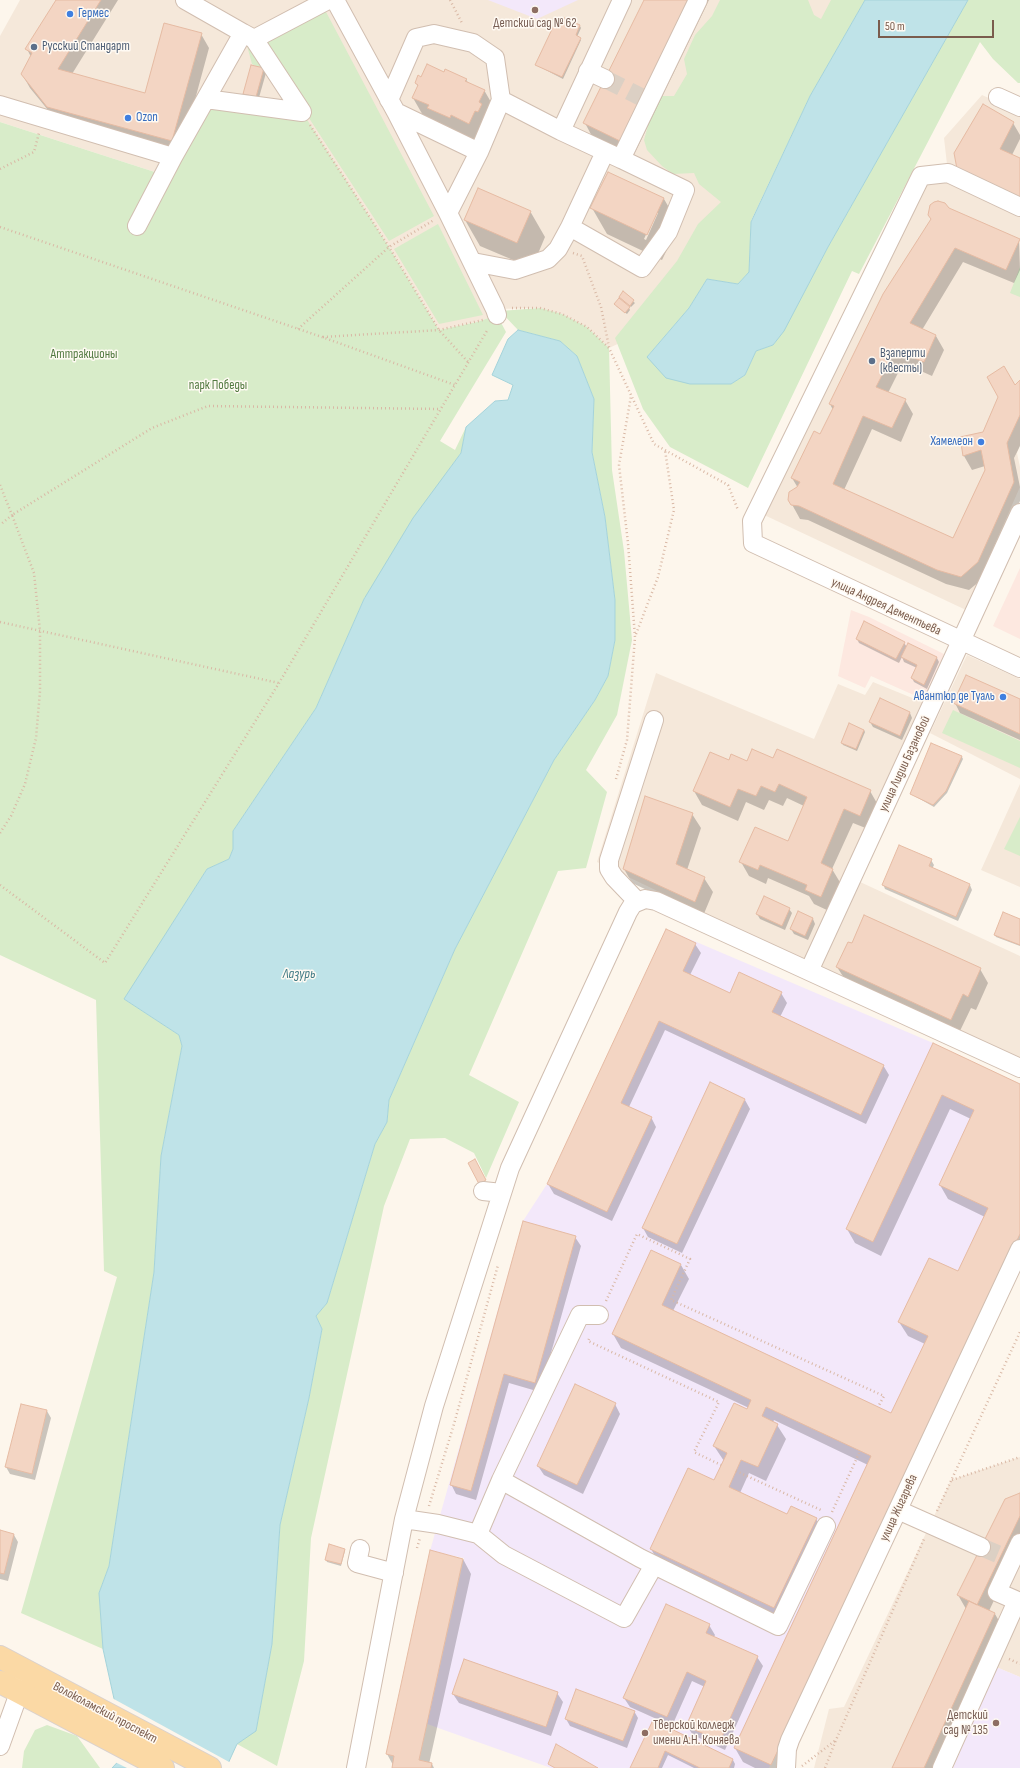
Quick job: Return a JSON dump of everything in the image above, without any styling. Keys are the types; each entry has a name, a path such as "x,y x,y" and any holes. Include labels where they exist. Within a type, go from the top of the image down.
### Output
{"main road":[{"name":"Волоколамский проспект","path":"0,1657 210,1768"},
{"name":"Волоколамский проспект","path":"0,1682 52,1711 163,1768"}],"street":[{"path":"185,0 248,36 302,112"},
{"path":"137,226 173,157 206,99 248,36 328,0"},
{"path":"335,0 448,213 496,312"},
{"path":"560,131 622,0"},
{"path":"473,262 515,270 548,259 558,249 613,156 698,0"},
{"path":"392,106 416,38 434,34 473,43 495,58 501,100 479,152 448,213"},
{"path":"588,71 605,79"},
{"path":"998,97 1020,107"},
{"path":"206,99 302,112"},
{"path":"501,100 560,131 686,190 668,232 642,268 570,227"},
{"path":"0,105 173,157"},
{"path":"392,106 479,152"},
{"name":"улица Андрея Дементьева","path":"1020,207 948,173 921,176 752,521 753,543 961,642 1020,668"},
{"name":"улица Лидии Базановой","path":"809,971 1020,513"},
{"path":"637,901 614,877 609,869 609,860 654,720"},
{"path":"356,1768 404,1519 434,1406 510,1168 630,908 637,901 648,899 656,900 1020,1068"},
{"path":"483,1191 502,1193"},
{"name":"улица Жигарева","path":"786,1768 787,1749 790,1740 1020,1249"},
{"path":"478,1534 501,1480 580,1315 599,1315"},
{"path":"501,1480 654,1565 778,1626 828,1520"},
{"path":"898,1510 981,1547"},
{"path":"404,1519 425,1522 478,1534 504,1555 624,1618 654,1565"},
{"path":"942,1768 1018,1602 997,1592 1006,1558 1020,1543"},
{"path":"360,1549 357,1563 394,1573"},
{"path":"0,1746 27,1671"}],"path":[{"path":"450,0 473,43"},
{"path":"302,112 389,247 439,330 468,362"},
{"path":"0,170 34,152"},
{"path":"298,329 389,247 448,213"},
{"path":"0,227 322,337 455,385"},
{"path":"558,249 582,256 601,307 610,348 654,444 728,485 740,515"},
{"path":"322,337 439,330 480,321 496,312 540,308 562,314 587,327 610,348"},
{"path":"0,885 105,963 278,683 441,409 496,312"},
{"path":"614,785 627,740 635,637 628,543 619,466 631,396"},
{"path":"0,525 12,515 152,428 208,406 441,409"},
{"path":"635,637 658,577 674,510 665,450"},
{"path":"0,485 34,574 40,631 40,692 36,738 25,784 12,816 0,833"},
{"path":"0,622 278,683"},
{"path":"721,1465 694,1452 719,1402 588,1341 637,1234 690,1259 671,1300 884,1396 878,1407"},
{"path":"416,1554 500,1258"},
{"path":"825,1768 930,1524 1020,1332"},
{"path":"736,1471 828,1520 860,1451"},
{"path":"951,1480 1020,1457"},
{"path":"800,1768 836,1740"}],"shaded area":[{"path":"20,0 840,0 667,321 609,348 587,327 540,308 496,309 497,315 477,322 439,330 389,247 301,112 164,175 0,122 0,36"},
{"name":"Детский сад № 62","path":"488,0 578,0 537,19"},
{"path":"982,95 1020,112 1020,445 1017,453 1020,467 1020,487 966,610 760,513 921,176 948,173 944,138"},
{"path":"1020,568 1020,639 993,626"},
{"path":"851,610 869,617 944,654 925,700 871,676 865,688 838,676"},
{"path":"967,655 1020,679 1020,779 930,733"},
{"path":"656,673 814,739 838,684 865,695 873,682 922,702 805,962 597,862"},
{"path":"1020,784 1020,887 981,870"},
{"path":"858,881 1020,956 1020,1058 817,968"},
{"path":"666,929 933,1043 1020,1084 1020,1234 769,1768 551,1768 427,1724 464,1558 430,1551 523,1221 547,1184"},
{"path":"1020,1457 1020,1677 996,1667 953,1768 814,1768 829,1709 844,1707 951,1480"},
{"name":"Детский сад № 135","path":"996,1667 1020,1677 1020,1768 953,1768"}],"green space":[{"path":"720,0 808,0 814,15 821,19 831,0 865,0 810,96 751,221 749,272 738,284 707,279 689,308 647,357 690,384 731,384 745,375 756,351 773,345 783,331 828,247 968,0 1020,0 1020,83 1018,83 993,59 980,42 859,274 852,271 748,488 670,447 643,409 615,338 677,261 698,224 721,202 699,184 694,173 673,174 662,166 647,150 644,140 652,111 662,96 674,96 687,74 684,59 695,35 712,16"},
{"path":"325,10 434,216 389,241 279,72 271,75 252,64 246,42"},
{"name":"парк Победы","path":"206,99 302,112 389,247 439,330 477,322 497,315 506,332 440,441 455,450 466,427 461,453 448,471 371,598 365,597 316,708 233,831 233,849 229,859 207,869 172,924 170,935 124,999 179,1035 182,1046 161,1156 154,1272 109,1566 99,1593 103,1649 21,1613 117,1277 104,1271 96,1000 0,955 0,122 164,175"},
{"path":"438,224 483,315 439,324 394,249"},
{"path":"1020,267 1020,297 1010,293"},
{"path":"540,308 562,314 587,327 609,348 612,470 624,551 632,640 617,715 586,770 607,792 586,868 558,871 469,1075 519,1102 486,1178 474,1153 445,1138 410,1139 384,1206 311,1538 304,1661 277,1766 237,1744 256,1730 272,1644 280,1525 309,1398 322,1329 316,1316 327,1303 375,1144 387,1122 389,1100 455,949 554,760 595,700 608,676 615,640 615,600 605,517 592,452 594,399 577,356 560,341 518,330 500,311"},
{"path":"953,710 1020,741 1020,768 942,733"},
{"path":"1020,817 1020,856 1004,849"},
{"path":"47,1725 77,1736 100,1768 22,1768 24,1751 35,1730"}],"water":[{"path":"865,0 968,0 828,247 784,331 773,345 756,351 745,375 731,384 690,384 666,378 647,357 689,308 707,279 738,284 749,272 751,222 810,96"},
{"name":"Лазурь","path":"518,330 560,341 577,356 594,399 592,452 605,517 615,600 615,640 608,676 595,700 554,760 455,949 389,1100 387,1122 375,1144 327,1303 316,1316 322,1329 309,1398 280,1525 272,1644 256,1731 237,1744 226,1768 112,1768 126,1753 103,1649 99,1593 109,1566 154,1272 161,1156 182,1046 179,1035 124,999 207,869 229,859 233,849 233,831 316,708 364,599 413,518 461,453 466,427 495,401 508,400 513,385 492,375 508,339"}],"pier":[{"path":"112,1698 231,1763 229,1768 127,1768 115,1762 124,1752"}],"building":[{"path":"56,0 101,0 58,69 145,93 164,23 202,33 172,141 47,107 21,74 32,53 25,49"},
{"path":"644,0 688,0 620,141 583,123"},
{"path":"564,18 580,25 576,35 581,38 562,77 535,65 554,25 559,28"},
{"path":"427,64 444,72 445,69 467,79 465,81 485,90 479,102 482,104 478,112 475,111 469,124 451,115 450,118 427,108 429,105 412,98 418,85 415,83 418,75 421,77"},
{"path":"251,65 264,68 256,97 243,94"},
{"path":"983,104 1014,122 1000,149 1020,158 1020,199 957,169 954,153"},
{"path":"608,172 664,198 647,235 590,208"},
{"path":"478,188 531,211 517,243 464,220"},
{"path":"938,201 945,203 949,208 1020,239 1006,270 955,248 910,323 936,335 924,362 895,350 876,387 906,399 892,428 863,416 833,484 953,538 985,470 981,450 963,456 960,437 983,432 998,397 987,377 1004,366 1015,385 1020,380 1020,415 1007,443 1014,482 978,562 961,577 937,570 799,506 791,505 788,500 789,492 797,487 800,482 791,478 814,431 820,434 834,406 829,404 883,294 931,219 928,215 930,205"},
{"path":"623,291 634,300 630,306 619,297"},
{"path":"619,298 630,307 625,313 614,304"},
{"path":"864,621 905,642 896,659 856,639"},
{"path":"908,643 937,657 924,685 911,678 917,665 901,657"},
{"path":"966,675 1020,699 1020,734 953,703"},
{"path":"880,698 910,712 900,736 869,722"},
{"path":"849,723 864,730 856,749 841,743"},
{"path":"931,743 962,756 946,791 933,805 910,794"},
{"path":"752,749 773,758 777,749 871,790 860,816 844,809 821,863 833,869 821,897 805,890 807,885 760,865 758,870 739,862 755,827 788,841 807,797 779,784 775,792 761,786 756,796 738,789 730,807 693,791 710,752 729,760 731,754 747,761"},
{"path":"645,796 693,813 676,864 705,877 695,902 623,869"},
{"path":"899,845 932,859 929,866 970,884 956,917 882,885"},
{"path":"764,896 790,908 782,926 756,914"},
{"path":"798,911 813,918 805,936 790,929"},
{"path":"1003,912 1020,919 1020,945 994,935"},
{"path":"864,915 981,968 968,997 963,994 951,1020 836,967 848,942 852,943"},
{"path":"666,929 696,943 683,971 730,993 739,972 782,992 772,1012 884,1065 861,1115 659,1021 621,1103 652,1117 607,1212 547,1184"},
{"path":"933,1043 1020,1084 1020,1234 771,1765 734,1748 871,1456 766,1407 762,1416 778,1424 758,1467 741,1460 729,1487 787,1514 791,1506 817,1518 774,1608 650,1549 688,1468 714,1480 727,1453 713,1446 734,1403 747,1409 751,1400 612,1334 651,1250 681,1264 662,1305 891,1413 928,1336 898,1322 929,1258 958,1271 988,1208 939,1185 974,1110 942,1095 873,1242 846,1229"},
{"path":"710,1082 745,1099 677,1244 642,1228"},
{"path":"475,1159 486,1180 479,1184 468,1163"},
{"path":"523,1221 576,1236 535,1383 504,1374 471,1491 450,1485"},
{"path":"575,1384 616,1403 577,1485 537,1466"},
{"path":"21,1404 47,1410 32,1474 5,1467"},
{"path":"1020,1493 1020,1516 977,1605 957,1595 1005,1499"},
{"path":"0,1530 14,1534 4,1574 0,1573"},
{"path":"329,1544 345,1549 341,1564 325,1560"},
{"path":"430,1550 463,1559 419,1760 432,1763 431,1768 392,1768 394,1756 386,1754"},
{"path":"969,1601 995,1613 924,1768 892,1768"},
{"path":"666,1604 710,1624 706,1633 758,1656 720,1741 686,1726 706,1681 687,1672 667,1717 623,1698"},
{"path":"464,1659 558,1692 546,1727 452,1694"},
{"path":"576,1689 635,1711 623,1741 565,1719"},
{"path":"653,1720 733,1759 729,1768 700,1768 665,1751 658,1768 630,1768"},
{"path":"556,1744 598,1768 555,1768 548,1764"}],"tunnel":[{"path":"605,79 641,97"},
{"path":"981,1547 1000,1555"}],"place":[{"name":"Детский сад № 62","path":"535,10"},
{"name":"Гермес","path":"70,14"},
{"name":"Русский Стандарт","path":"34,47"},
{"name":"Ozon","path":"128,118"},
{"name":"Взаперти (квесты)","path":"872,361"},
{"name":"Хамелеон","path":"981,442"},
{"name":"Авантюр де Туаль","path":"1003,697"},
{"name":"Детский сад № 135","path":"996,1723"},
{"name":"Тверской колледж имени А.Н. Коняева","path":"645,1733"}],"park label":[{"name":"Аттракционы","path":"84,355"}]}
